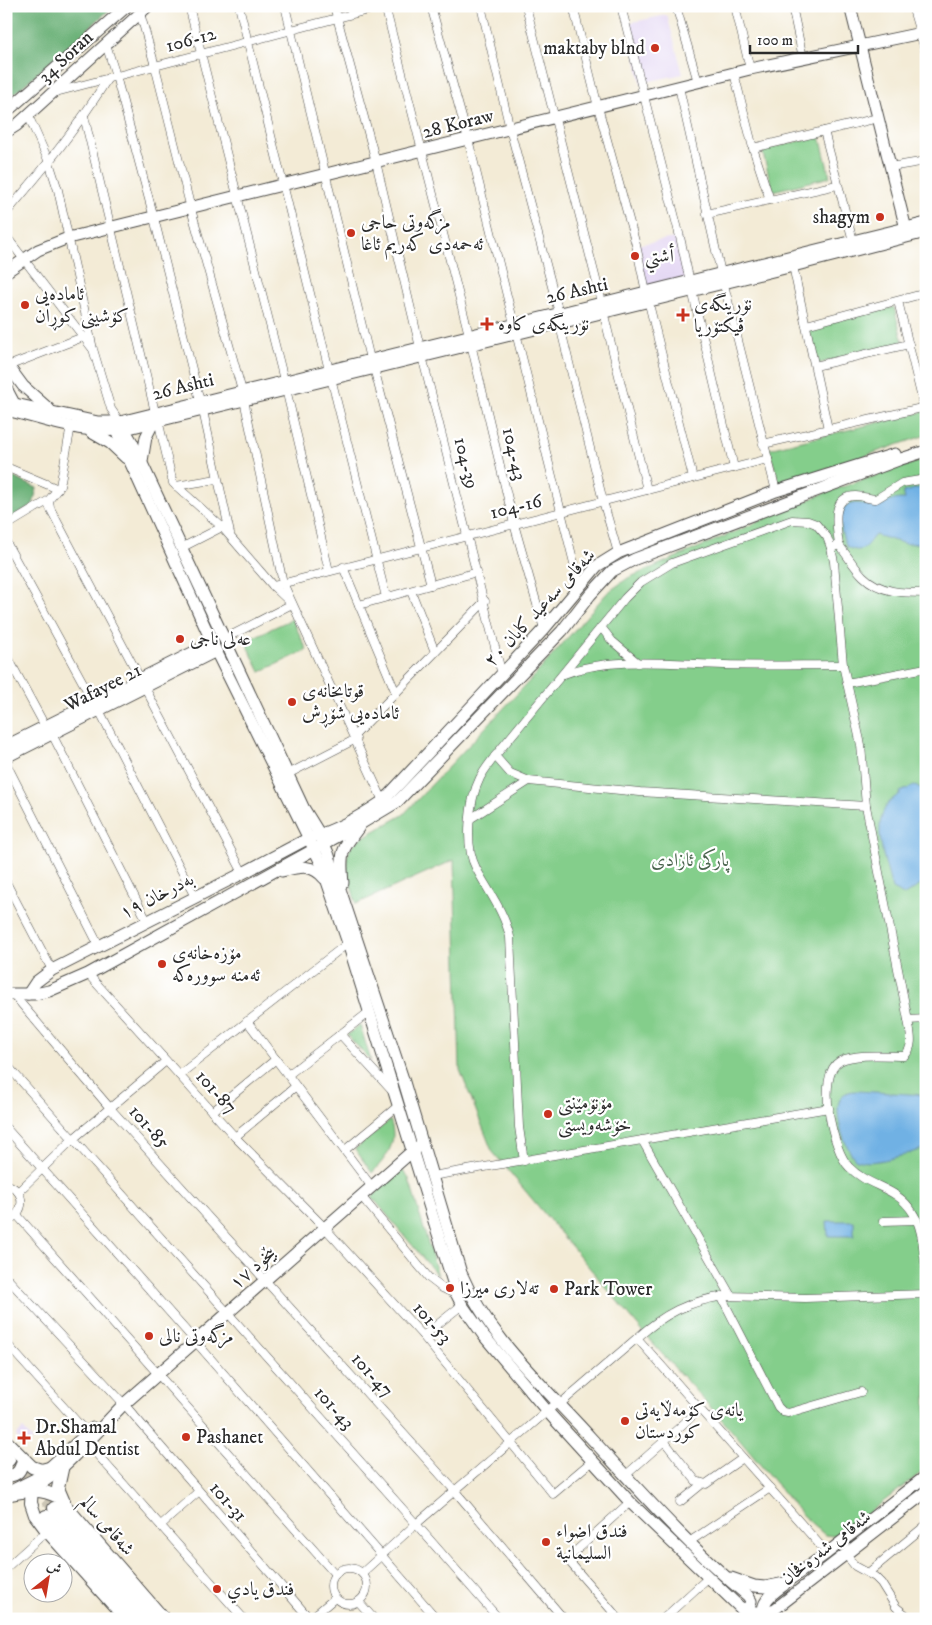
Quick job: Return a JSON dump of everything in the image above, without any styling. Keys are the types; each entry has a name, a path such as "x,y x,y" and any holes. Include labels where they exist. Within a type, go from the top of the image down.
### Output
{"main road":[{"name":"34 Soran","path":"6,112 127,6"},
{"path":"850,6 906,229"},
{"name":"34 Soran","path":"6,132 53,93 144,10"},
{"name":"28 Koraw","path":"6,272 38,250 68,238 325,176 750,69 923,32"},
{"name":"26 Ashti","path":"118,426 723,278 853,241 926,224"},
{"name":"26 Ashti","path":"723,278 793,266 926,232"},
{"path":"7,365 23,386 55,413"},
{"path":"6,388 12,407"},
{"path":"12,407 55,413 118,426"},
{"path":"12,407 85,429 118,426"},
{"path":"137,464 142,456 146,437 156,418"},
{"path":"118,426 182,548 304,809 347,909 462,1273 477,1307 494,1330 559,1403 689,1542 713,1574 754,1586 765,1587 785,1584"},
{"path":"85,429 110,444 137,464 214,647 291,805 300,836 289,849"},
{"name":"شەقامی سەعید کابان ٢٠","path":"365,817 383,801 502,675 580,588 597,566 618,553 776,491 926,444"},
{"name":"شەقامی سەعید کابان ٢٠","path":"317,841 397,802 562,631 590,595 612,571 635,559 901,458 926,451"},
{"name":"Wafayee 21","path":"6,746 48,730 214,647"},
{"name":"Wafayee 21","path":"6,758 48,730"},
{"path":"291,805 317,841 328,886 348,943 460,1300 484,1336 547,1412 630,1502 713,1574 749,1599 751,1604 749,1607 747,1609 740,1608"},
{"path":"304,809 325,823 365,817"},
{"path":"347,909 341,865 342,854 346,844 365,817"},
{"name":"بەدرخان ١٩","path":"28,994 36,982 52,970 289,849 317,841"},
{"name":"بەدرخان ١٩","path":"10,994 49,992 88,974 263,877 317,841"},
{"path":"263,877 304,866 318,871 328,886"},
{"name":"بێخود ١٧","path":"87,1438 98,1424 107,1420 422,1143"},
{"path":"6,1494 40,1486 64,1465 87,1438"},
{"path":"47,1510 31,1503 49,1468 87,1438"},
{"path":"6,1441 23,1459 36,1469 49,1468"},
{"path":"6,1476 16,1474 20,1470 23,1459"},
{"path":"47,1510 58,1488 64,1465"},
{"path":"740,1608 764,1616 763,1606 766,1600 926,1476"},
{"path":"40,1486 42,1494 39,1496 47,1510"},
{"name":"شەقامی سالم","path":"40,1486 58,1497 47,1510 47,1531 126,1619"},
{"name":"شەقامی شەرەفخان","path":"764,1616 926,1492"},
{"name":"شەقامی سالم","path":"47,1510 139,1619"},
{"name":"شەقامی سالم","path":"47,1510 151,1619"},
{"name":"شەقامی سالم","path":"47,1510 164,1619"},
{"path":"740,1608 752,1619"}],"street":[{"path":"189,6 285,385 329,571"},
{"path":"238,6 386,597"},
{"path":"285,6 372,364 431,585"},
{"name":"104-39","path":"334,6 376,162 421,352 485,601 502,675"},
{"name":"106-12","path":"53,93 384,6"},
{"name":"104-43","path":"384,6 423,150 514,524 544,629"},
{"path":"431,6 468,139 580,588"},
{"path":"481,6 603,502 618,553"},
{"path":"526,6 647,490"},
{"path":"573,6 598,107 636,245 693,478"},
{"path":"621,6 680,237 734,468"},
{"path":"676,6 698,82"},
{"path":"735,6 750,69"},
{"path":"792,6 803,58"},
{"path":"912,6 923,32 926,53"},
{"path":"144,10 155,66 191,208 243,395 284,586 383,801"},
{"path":"106,44 154,218 201,406 225,525 230,536 273,586 292,604"},
{"path":"734,74 753,148 770,200"},
{"path":"6,213 50,162 84,116 108,78"},
{"path":"679,87 707,214 776,491"},
{"path":"28,115 50,162 58,190 93,349 118,426"},
{"path":"84,116 173,483 225,525"},
{"path":"753,148 878,118"},
{"path":"824,131 853,241"},
{"path":"890,167 926,161"},
{"path":"707,214 837,185"},
{"path":"6,236 93,349"},
{"path":"793,266 828,429"},
{"path":"806,325 926,293"},
{"path":"763,444 925,407 898,301"},
{"path":"7,365 83,337"},
{"path":"815,366 909,344"},
{"path":"6,526 49,500 59,488 71,426"},
{"name":"104-16","path":"273,586 284,586 343,567 768,460"},
{"path":"6,468 59,488"},
{"path":"176,486 217,479"},
{"path":"926,479 902,483 876,499 848,496 842,501 836,512 834,562 843,665 860,744 866,806 908,1020 911,1046 909,1052 904,1056 857,1057 839,1062 830,1073 828,1084 829,1108 836,1142 847,1166 861,1177 896,1194 905,1202 922,1229 926,1268"},
{"path":"49,500 50,508 243,873"},
{"path":"524,1161 519,1128 510,937 507,923 501,910 475,866 471,849 470,819 476,787 483,772 625,598 641,582 686,557 792,520 808,521 816,524 863,576 876,585 888,591 926,593"},
{"path":"182,548 225,525"},
{"path":"6,542 96,706 195,897"},
{"path":"343,567 396,693"},
{"path":"359,605 477,572"},
{"path":"411,590 435,652"},
{"path":"288,774 355,738 485,601"},
{"path":"224,639 292,604"},
{"path":"601,627 612,641 638,663"},
{"path":"6,654 48,730 147,921"},
{"path":"562,674 597,665 638,663 756,666 843,665"},
{"path":"847,683 926,668"},
{"path":"495,756 510,773 529,781 640,792 866,806"},
{"path":"6,763 99,946"},
{"path":"470,819 529,781"},
{"path":"6,882 52,970"},
{"path":"179,1075 348,943"},
{"name":"101-87","path":"88,974 235,1137 325,1228"},
{"name":"101-85","path":"10,994 265,1280"},
{"path":"288,1075 369,1012"},
{"path":"908,1020 926,1019"},
{"path":"247,1022 372,1187"},
{"path":"340,1034 394,1094"},
{"path":"212,1112 276,1060"},
{"path":"18,1192 73,1139 166,1061"},
{"name":"101-43","path":"6,1064 499,1619"},
{"path":"235,1137 296,1086"},
{"path":"345,1150 398,1106"},
{"path":"432,1176 829,1108"},
{"path":"6,1128 196,1342 437,1619"},
{"path":"642,1140 731,1296"},
{"path":"6,1184 18,1192 21,1204 17,1215 6,1221"},
{"path":"361,1196 429,1278 460,1300 422,1336"},
{"path":"17,1215 335,1574"},
{"path":"883,1221 917,1220"},
{"name":"101-53","path":"325,1228 422,1336 553,1494 592,1461"},
{"name":"101-31","path":"6,1276 124,1404 198,1492 310,1619"},
{"name":"101-47","path":"265,1280 455,1491 564,1619"},
{"path":"362,1573 381,1554 547,1412 651,1326 680,1308 698,1300 721,1296 822,1298 926,1294"},
{"path":"721,1296 778,1408 783,1412 788,1413 861,1392"},
{"path":"636,1338 827,1553"},
{"path":"6,1343 244,1619"},
{"path":"626,1475 700,1409"},
{"path":"664,1441 696,1481 702,1484"},
{"path":"680,1502 702,1484 706,1484 743,1458"},
{"path":"689,1542 770,1488"},
{"path":"161,1525 198,1492"},
{"path":"619,1619 567,1559 630,1502"},
{"path":"868,1573 926,1524"},
{"path":"6,1568 47,1531"},
{"path":"846,1555 855,1566 881,1583 896,1608 911,1619"},
{"path":"345,1568 362,1573 367,1582 363,1598 359,1602 349,1605 339,1602 330,1589 332,1578 335,1574 345,1568"},
{"path":"664,1619 713,1574"},
{"path":"310,1619 335,1598"},
{"path":"359,1602 374,1619"}],"shaded area":[{"name":"maktaby blnd","path":"667,15 683,74 641,83 628,23"},
{"path":"680,237 690,282 646,292 636,245"},
{"name":"Dr.Shamal Abdul Dentist","path":"23,1429 33,1440 25,1447 16,1436"}],"green space":[{"path":"6,6 114,6 6,101"},
{"path":"820,136 830,177 773,191 762,150"},
{"path":"894,307 903,343 817,364 808,327"},
{"path":"926,411 926,435 780,485 769,449"},
{"name":"پارکی ئازادی","path":"926,459 926,1469 841,1534 833,1536 825,1535 802,1515 732,1431 654,1345 492,1151 460,1070 454,860 356,904 348,874 347,857 351,847 358,840 403,815 536,674 607,593 628,578 827,492"},
{"path":"6,474 37,488 33,505 6,520"},
{"path":"292,619 307,650 260,672 245,641"},
{"path":"360,1025 371,1061 347,1035"},
{"path":"390,1120 393,1135 390,1149 372,1173 355,1149"},
{"path":"403,1171 408,1176 438,1276 372,1197 398,1172"}],"water":[{"path":"926,486 926,543 906,544 875,535 861,550 847,547 841,527 844,507 854,503 875,507 880,506 890,501 905,499 903,492"},
{"path":"914,786 926,789 926,882 904,895 892,889 882,850 880,824 883,812 889,802 900,792"},
{"path":"849,1092 926,1095 926,1148 880,1161 870,1162 855,1159 844,1138 838,1110 842,1096"},
{"path":"827,1221 854,1221 854,1236 828,1236"}],"tunnel":[{"path":"9,1460 54,1508"}],"place":[{"name":"maktaby blnd","path":"655,48"},
{"name":"shagym","path":"880,217"},
{"name":"مزگەوتی حاجی ئەحمەدی کەریم ئاغا","path":"351,233"},
{"name":"أشتي","path":"635,256"},
{"name":"ئامادەیی کۆشینی کوڕان","path":"25,305"},
{"name":"نۆرینگەی ڤیکتۆریا","path":"683,315"},
{"name":"نۆرینگەی کاوە","path":"487,324"},
{"name":"عەلی ناجی","path":"180,639"},
{"name":"قوتابخانەی ئامادەیی شۆڕش","path":"292,702"},
{"name":"مۆزەخانەی ئەمنە سوورەکە","path":"162,964"},
{"name":"مۆنۆمێنتی خۆشەویستی","path":"548,1114"},
{"name":"تەلاری میرزا","path":"450,1288"},
{"name":"Park Tower","path":"554,1289"},
{"name":"مزگەوتی نالی","path":"149,1336"},
{"name":"یانەی کۆمەڵایەتی کوردستان","path":"625,1421"},
{"name":"Pashanet","path":"186,1437"},
{"name":"Dr.Shamal Abdul Dentist","path":"24,1438"},
{"name":"فندق اضواء السليمانية","path":"546,1542"},
{"name":"فندق يادي","path":"217,1589"}]}
